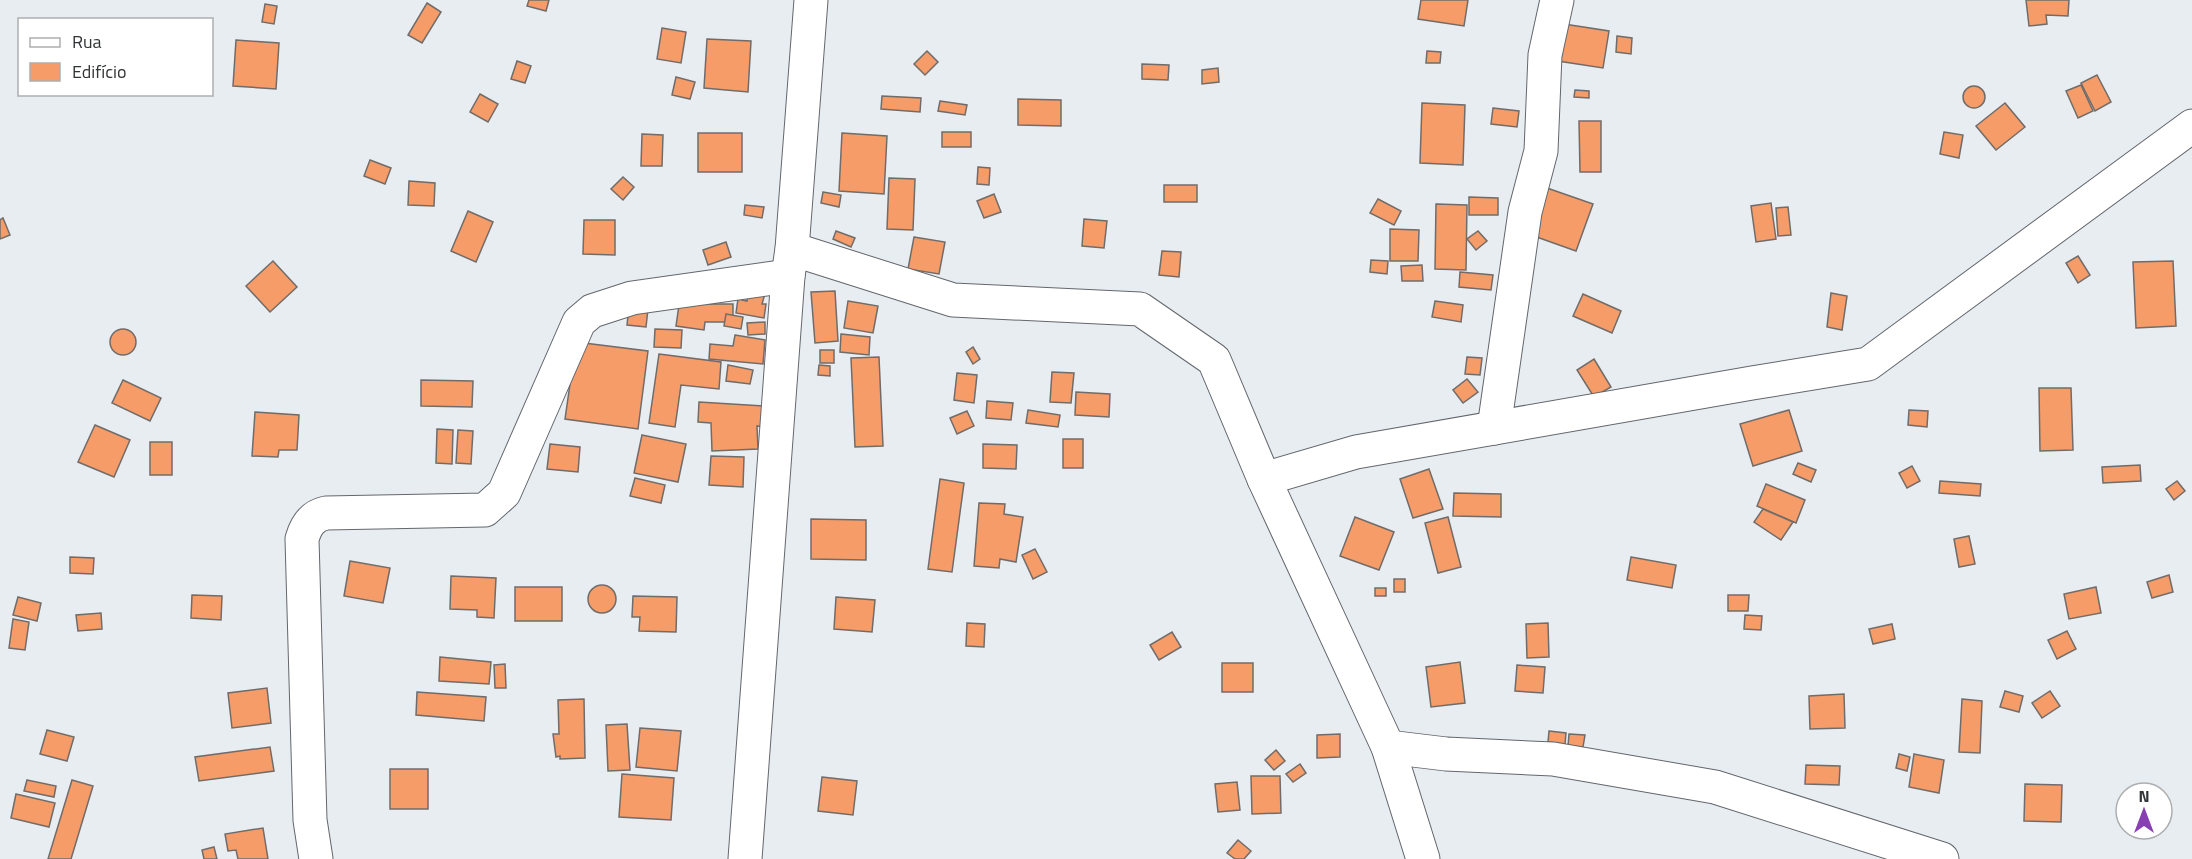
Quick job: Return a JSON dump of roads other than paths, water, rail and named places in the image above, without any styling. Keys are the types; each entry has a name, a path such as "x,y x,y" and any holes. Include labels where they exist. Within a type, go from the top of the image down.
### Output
{"street":[{"path":"745,859 811,0"},
{"path":"1494,428 1525,212 1541,151 1542,82 1545,55 1557,0"},
{"path":"1264,479 1356,452 1752,382 1868,364 2192,126"},
{"path":"316,859 310,820 302,539 305,528 318,515 326,513 485,510 504,493 579,322 592,311 632,298 790,262 953,300 1140,309 1214,360 1264,479 1388,747 1423,859"},
{"path":"1388,747 1446,754 1553,759 1715,788 1942,859"}]}
